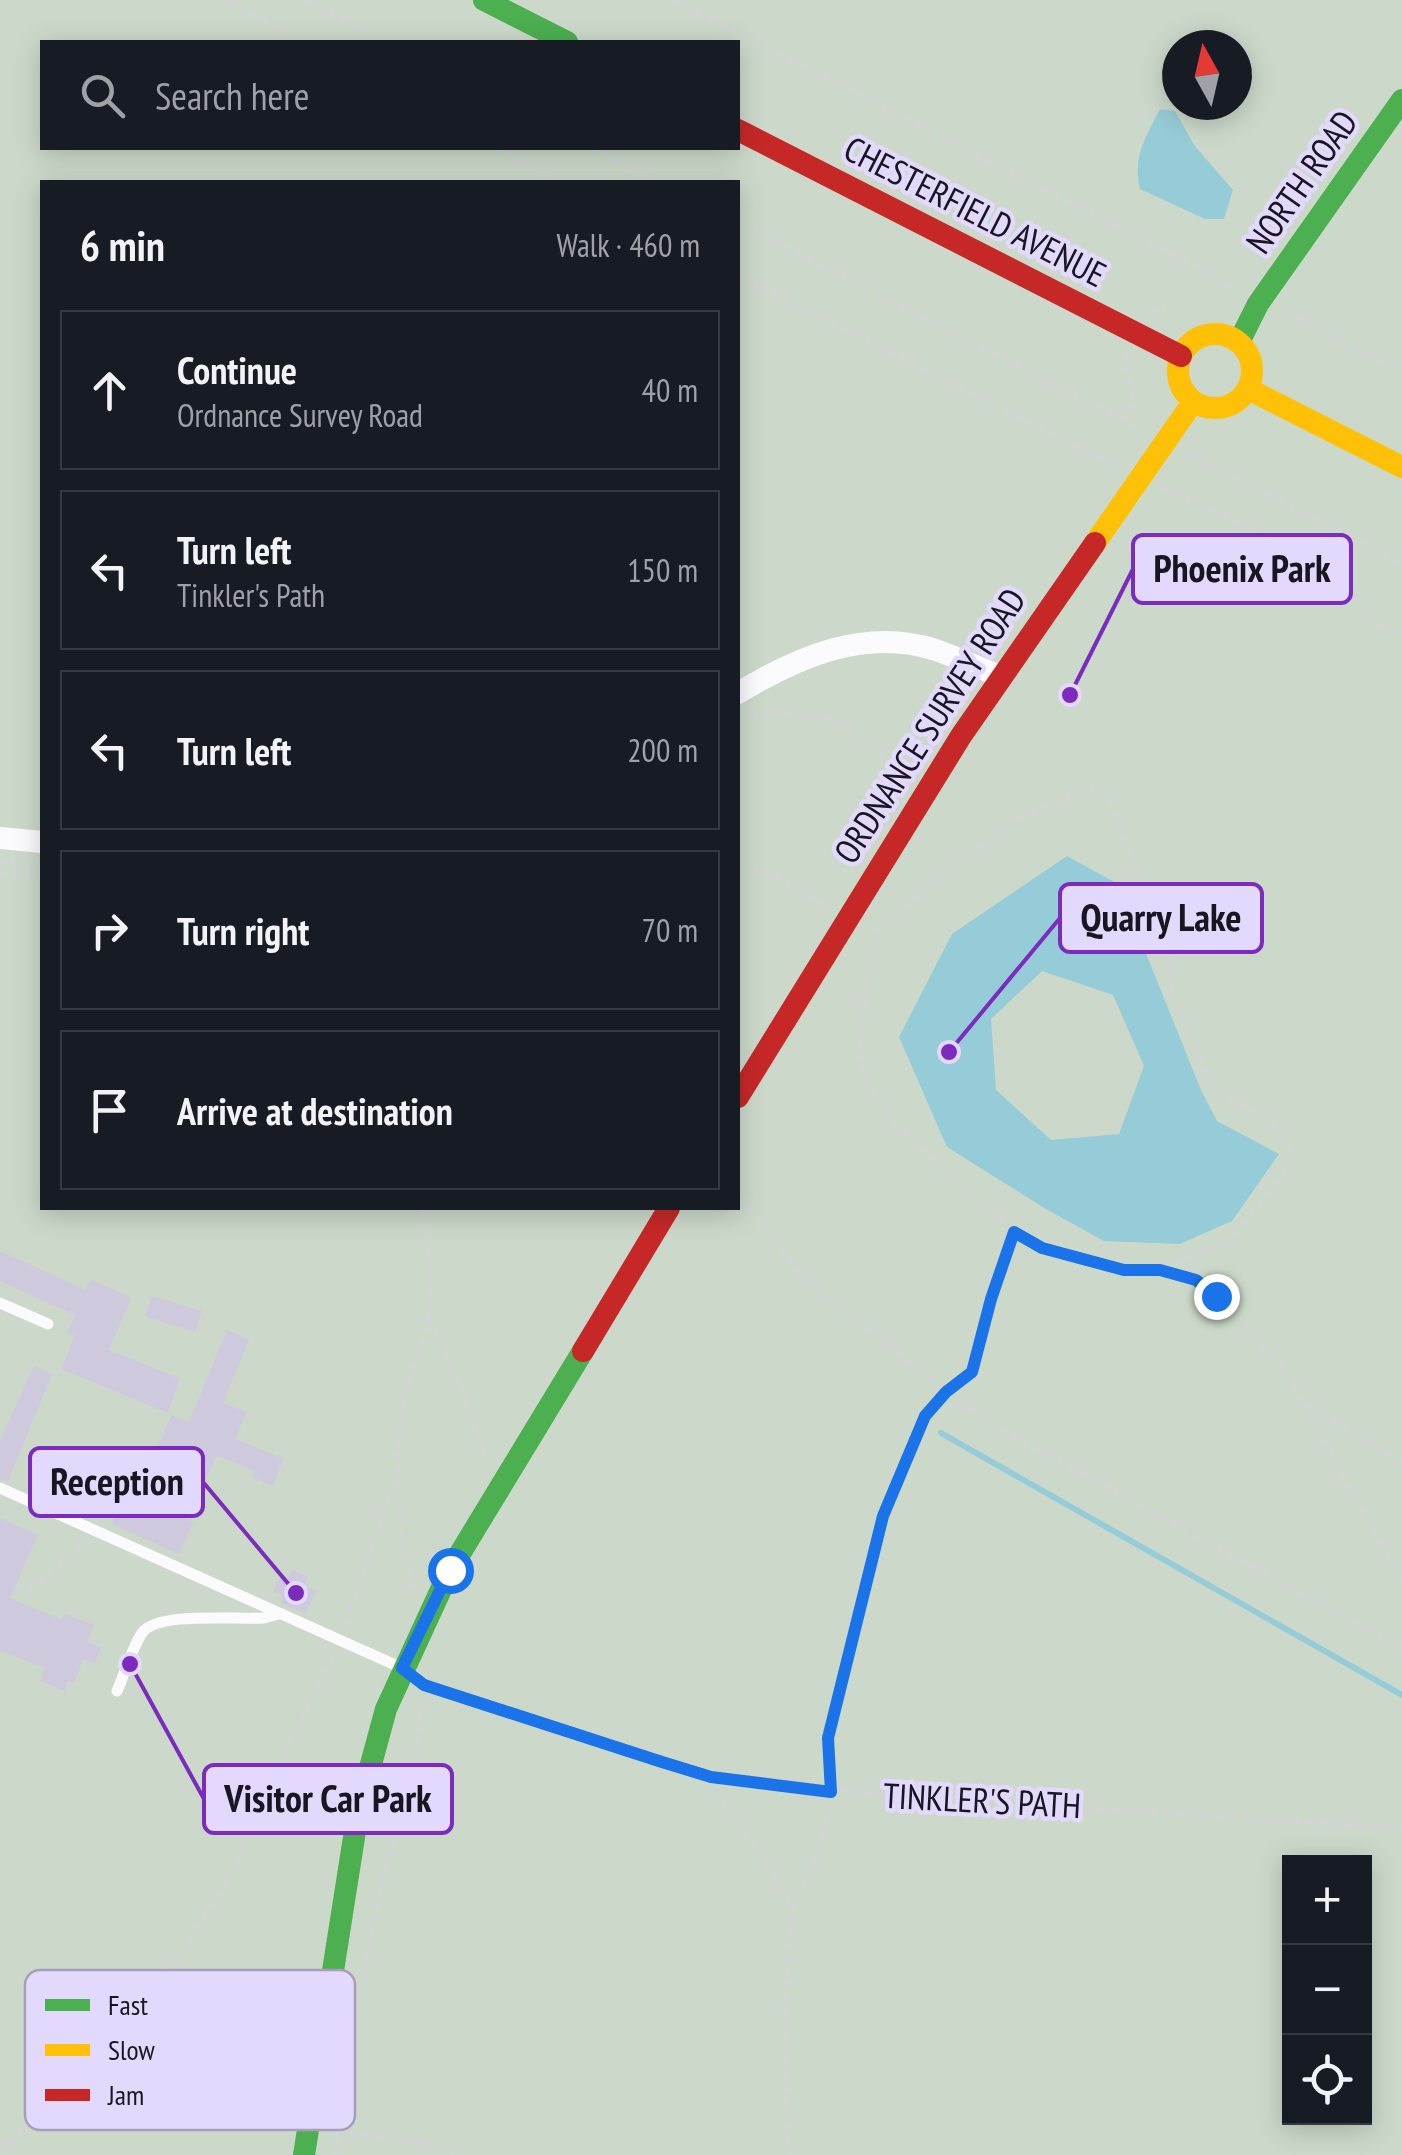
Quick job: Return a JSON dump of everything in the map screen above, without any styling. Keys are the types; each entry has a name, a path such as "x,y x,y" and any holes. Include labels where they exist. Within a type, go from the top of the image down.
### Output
{"street":[{"path":"484,0 563,40"},
{"name":"NORTH ROAD","path":"1238,342 1257,303 1402,100"},
{"name":"CHESTERFIELD AVENUE","path":"740,131 1181,356"},
{"path":"1218,334 1238,342 1250,359 1252,379 1232,404 1210,408 1193,402 1182,389 1178,378 1181,356 1187,346 1206,335 1218,334"},
{"path":"1248,388 1402,467"},
{"name":"ORDNANCE SURVEY ROAD","path":"740,1094 916,804 1193,402"},
{"path":"740,692 781,667 832,648 884,641 934,649 1002,677"},
{"path":"0,838 40,842"},
{"path":"333,1970 358,1812 386,1709 402,1668 450,1570 668,1210"},
{"path":"304,2155 308,2130"}],"lane":[{"path":"0,1304 48,1324"},
{"path":"0,1488 402,1668"},
{"path":"117,1691 142,1634 151,1624 278,1614"}],"path":[{"path":"230,0 300,40"},
{"path":"306,0 384,40"},
{"path":"672,0 1218,277 1257,303 1288,312 1402,371"},
{"path":"500,150 556,180"},
{"path":"596,150 656,180"},
{"path":"740,223 1153,436"},
{"path":"740,276 1139,477 1305,551 1377,624 1402,636"},
{"path":"1147,315 1164,306"},
{"path":"1122,420 1134,400 1125,366 1128,350"},
{"path":"1178,448 1402,563"},
{"path":"740,723 780,712 833,719 878,749 916,804"},
{"path":"1160,1270 1227,1244 1277,1183 1285,1168 1288,1144 1269,1121 1214,1090 1173,1000 1169,954 1108,796 1088,786 1009,824 873,932 860,1053 869,1088 896,1126 1014,1232 1042,1248 1124,1270 1160,1270 1196,1280 1216,1296 1288,1373 1402,1582"},
{"path":"0,863 40,866"},
{"path":"740,864 784,880 848,918"},
{"path":"0,872 40,878"},
{"path":"740,1201 750,1208 804,1277 982,1419 1402,1648"},
{"path":"414,1592 405,1555 397,1474 405,1396 428,1318 429,1260 422,1210"},
{"path":"791,2155 787,2139 785,2005 792,1909 820,1851 831,1792 828,1738 883,1516 925,1416 946,1392 972,1372 1014,1232"},
{"path":"428,1318 462,1386 496,1492"},
{"path":"1303,1400 1402,1463"},
{"path":"165,1970 179,1957 234,1869 286,1750 340,1641 397,1474"},
{"path":"16,1584 31,1590 95,1532"},
{"name":"TINKLER'S PATH","path":"355,2016 383,1881 417,1750 424,1685 711,1777 831,1792 1402,1828"},
{"path":"711,1777 724,1804 764,1859 792,1909"},
{"path":"3,2155 25,2125"},
{"path":"334,2155 338,2131 408,2140 454,2155"}],"green space":[{"path":"0,0 1402,0 1402,2155 0,2155"}],"water":[{"path":"1160,109 1162,120 1180,120 1194,145 1233,190 1224,219 1205,219 1140,189 1138,167 1145,138"},
{"path":"1067,856 1118,884 1217,1121 1279,1154 1232,1221 1180,1244 1104,1241 947,1147 899,1037 952,934","holes":["1042,971 1113,995 1144,1066 1119,1134 1051,1140 996,1090 991,1019"]}],"building":[{"path":"0,1251 86,1290 91,1279 131,1298 109,1350 180,1379 168,1413 61,1369 75,1336 67,1332 75,1315 0,1281"},
{"path":"152,1296 202,1311 195,1332 145,1316"},
{"path":"227,1330 249,1340 223,1403 246,1412 235,1439 284,1459 273,1486 252,1477 254,1471 217,1455 186,1519 194,1522 179,1554 112,1524 126,1493 135,1497 172,1415 189,1422"},
{"path":"34,1366 52,1374 8,1481 0,1479 0,1441"},
{"path":"0,1518 38,1535 10,1598 62,1620 65,1614 94,1625 87,1642 101,1648 95,1663 83,1659 74,1683 68,1681 64,1691 40,1681 45,1668 0,1651"},
{"path":"292,1570 308,1577 304,1586 316,1591 305,1614 280,1602 283,1595 273,1591 281,1575 289,1578"}],"waterway":[{"path":"941,1433 1402,1695"}],"traffic: fast":[{"path":"484,0 563,40"},
{"path":"1239,342 1258,304 1402,100"},
{"path":"333,1970 358,1812 386,1709 450,1570 583,1351"},
{"path":"304,2155 308,2130"}],"traffic: slow":[{"path":"1215,334 1241,345 1252,371 1241,397 1215,408 1189,397 1178,371 1189,345 1215,334"},
{"path":"1248,389 1402,467"},
{"path":"1095,543 1193,402"}],"traffic: jam":[{"path":"740,131 1181,356"},
{"path":"740,1094 961,736 1095,543"},
{"path":"583,1351 668,1210"}],"place":[{"name":"Phoenix Park","path":"1070,695"},
{"name":"Quarry Lake","path":"949,1052"},
{"name":"Reception","path":"296,1593"},
{"name":"Visitor Car Park","path":"130,1664"}],"route":[{"path":"450,1570 402,1668 424,1685 711,1777 831,1792 828,1738 883,1516 925,1416 946,1392 972,1372 1014,1232 1042,1248 1124,1270 1160,1270 1196,1280 1216,1296"}]}
